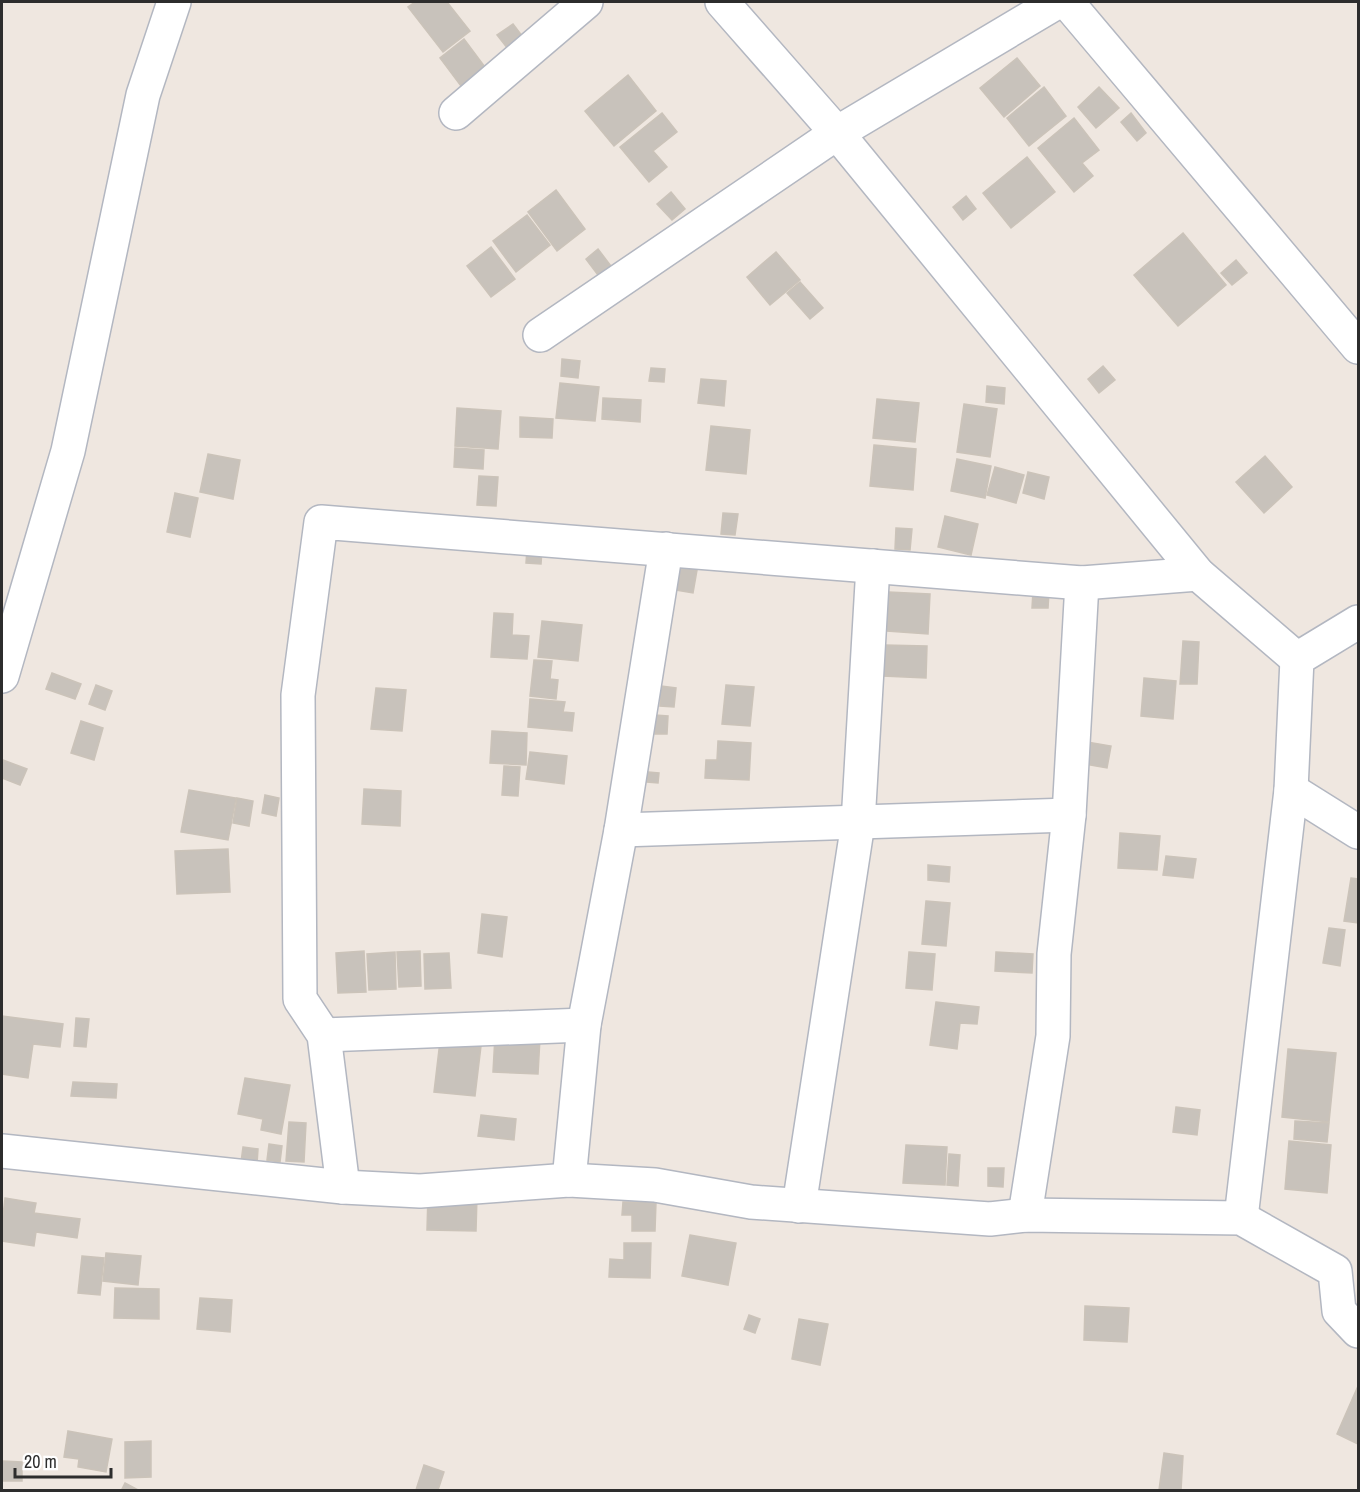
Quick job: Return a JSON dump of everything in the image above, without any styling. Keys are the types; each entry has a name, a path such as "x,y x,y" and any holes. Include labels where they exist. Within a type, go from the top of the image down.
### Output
{"street":[{"path":"2,676 13,597 69,451 143,95 174,2"},
{"path":"456,113 586,2"},
{"path":"722,2 837,133 1198,574 1298,659"},
{"path":"540,335 837,133 1058,2"},
{"path":"1066,2 1359,347"},
{"path":"343,1187 324,1035 300,999 298,695 321,522 1083,583 1198,574"},
{"path":"569,1180 584,1025 621,830 666,549"},
{"path":"799,1206 858,823 873,566"},
{"path":"1024,1215 1053,1036 1054,954 1069,815 1083,583"},
{"path":"1298,659 1359,622"},
{"path":"1241,1218 1291,790 1298,659"},
{"path":"1291,790 1359,832"},
{"path":"621,830 1069,815"},
{"path":"324,1035 584,1025"},
{"path":"2,1151 343,1187 420,1191 569,1180 655,1185 751,1202 990,1219 1024,1215 1241,1218 1335,1271 1339,1311 1359,1331"}],"building":[{"path":"415,2 447,2 470,31 443,52 408,7"},
{"path":"513,24 523,37 508,49 497,35"},
{"path":"464,39 485,67 461,86 440,58"},
{"path":"1017,58 1040,86 1004,117 980,88"},
{"path":"628,75 656,111 614,146 585,111"},
{"path":"1044,87 1066,116 1029,146 1007,118"},
{"path":"1099,87 1119,108 1096,128 1078,107"},
{"path":"662,113 677,132 653,151 667,167 649,182 620,147"},
{"path":"1131,113 1146,133 1137,141 1121,122"},
{"path":"1074,118 1099,150 1082,163 1093,176 1074,192 1038,148"},
{"path":"1027,157 1055,192 1011,228 983,193"},
{"path":"556,190 585,229 557,251 528,212"},
{"path":"671,192 685,209 672,220 657,204"},
{"path":"966,196 976,209 963,220 953,207"},
{"path":"527,215 550,245 516,272 493,241"},
{"path":"1183,233 1226,285 1178,326 1134,275"},
{"path":"491,247 515,279 491,297 467,266"},
{"path":"598,249 614,270 601,279 586,259"},
{"path":"776,252 800,280 770,305 747,277"},
{"path":"1236,260 1247,273 1232,285 1221,273"},
{"path":"800,282 823,308 810,319 787,293"},
{"path":"562,359 580,361 578,378 561,376"},
{"path":"1103,366 1115,380 1099,393 1088,379"},
{"path":"651,368 665,369 664,382 649,381"},
{"path":"701,379 726,381 724,406 698,403"},
{"path":"560,383 599,387 595,421 556,418"},
{"path":"987,386 1005,388 1004,404 986,402"},
{"path":"603,398 641,400 640,422 602,419"},
{"path":"877,399 919,403 915,442 873,438"},
{"path":"964,404 997,409 990,457 957,452"},
{"path":"457,408 501,411 498,449 455,446"},
{"path":"520,417 553,419 552,438 520,437"},
{"path":"711,426 750,430 746,474 706,470"},
{"path":"874,445 916,449 913,490 870,486"},
{"path":"455,448 484,450 483,469 454,467"},
{"path":"208,454 240,460 233,499 200,492"},
{"path":"1265,456 1292,487 1264,513 1236,482"},
{"path":"957,459 991,466 985,498 951,491"},
{"path":"995,467 1024,475 1016,503 987,495"},
{"path":"1028,472 1049,477 1044,499 1023,493"},
{"path":"479,476 498,477 496,506 477,505"},
{"path":"175,493 198,498 190,537 167,532"},
{"path":"723,513 738,514 735,535 721,534"},
{"path":"945,516 978,524 971,555 938,547"},
{"path":"896,528 912,529 910,550 895,549"},
{"path":"527,549 542,550 541,564 526,563"},
{"path":"679,566 697,570 693,593 675,590"},
{"path":"1033,591 1049,592 1048,608 1032,608"},
{"path":"888,592 930,594 928,634 887,631"},
{"path":"494,613 513,614 512,635 529,636 527,659 491,657"},
{"path":"542,621 582,625 578,661 538,657"},
{"path":"1183,641 1199,642 1197,684 1180,684"},
{"path":"884,645 927,646 926,678 883,676"},
{"path":"534,660 552,661 550,679 558,680 556,699 530,696"},
{"path":"52,673 81,684 75,699 46,689"},
{"path":"1144,678 1176,681 1173,719 1141,716"},
{"path":"96,685 112,691 105,710 89,704"},
{"path":"726,685 754,687 750,726 722,724"},
{"path":"661,686 676,688 674,707 660,706"},
{"path":"376,688 406,690 402,731 371,729"},
{"path":"530,699 565,702 563,712 574,713 572,731 528,727"},
{"path":"655,715 668,716 667,734 655,734"},
{"path":"81,721 103,728 94,760 71,753"},
{"path":"492,731 527,733 526,765 490,763"},
{"path":"718,741 751,743 749,780 705,778 706,760 717,760"},
{"path":"1087,742 1111,746 1107,768 1084,764"},
{"path":"530,752 567,756 564,784 526,779"},
{"path":"3,760 27,769 20,785 2,778"},
{"path":"504,766 520,767 518,796 502,795"},
{"path":"648,772 659,773 658,783 647,782"},
{"path":"364,789 401,791 400,826 362,824"},
{"path":"189,790 236,798 228,840 181,832"},
{"path":"265,795 279,798 276,816 262,813"},
{"path":"237,798 253,801 249,826 233,823"},
{"path":"1120,833 1160,836 1157,870 1118,868"},
{"path":"228,849 230,892 177,894 175,851"},
{"path":"1166,856 1196,859 1193,878 1163,875"},
{"path":"928,865 950,867 949,882 928,880"},
{"path":"1351,878 1358,879 1358,923 1344,921"},
{"path":"926,901 950,903 946,946 922,944"},
{"path":"482,914 507,917 502,957 478,953"},
{"path":"1329,928 1345,930 1340,966 1323,963"},
{"path":"364,951 366,992 338,993 336,953"},
{"path":"420,951 421,986 399,987 397,952"},
{"path":"395,952 396,989 369,990 367,954"},
{"path":"909,952 935,954 932,990 906,988"},
{"path":"996,952 1033,954 1032,973 995,971"},
{"path":"449,953 451,988 425,989 424,954"},
{"path":"936,1002 979,1007 977,1024 960,1023 957,1049 930,1045"},
{"path":"2,1016 63,1024 60,1047 33,1044 28,1078 2,1074"},
{"path":"76,1018 89,1019 86,1047 74,1046"},
{"path":"495,1036 540,1038 538,1074 493,1072"},
{"path":"440,1041 481,1046 475,1096 434,1092"},
{"path":"1288,1049 1336,1053 1329,1122 1282,1117"},
{"path":"245,1078 290,1085 281,1134 261,1130 263,1119 238,1114"},
{"path":"73,1082 117,1084 116,1098 71,1096"},
{"path":"1176,1107 1200,1110 1197,1135 1173,1132"},
{"path":"481,1115 516,1119 514,1140 478,1136"},
{"path":"1295,1121 1329,1123 1327,1142 1294,1139"},
{"path":"289,1122 306,1123 304,1162 286,1161"},
{"path":"1289,1141 1331,1145 1327,1193 1285,1189"},
{"path":"269,1144 282,1146 280,1162 267,1160"},
{"path":"906,1145 947,1147 945,1185 903,1183"},
{"path":"243,1147 258,1149 257,1164 241,1162"},
{"path":"949,1154 960,1155 958,1186 947,1185"},
{"path":"988,1168 1004,1168 1003,1187 988,1186"},
{"path":"428,1195 477,1196 476,1231 427,1230"},
{"path":"5,1198 36,1203 34,1213 80,1219 77,1238 36,1232 34,1246 2,1241"},
{"path":"623,1202 656,1202 655,1231 632,1231 632,1215 622,1215"},
{"path":"690,1235 736,1243 728,1285 682,1276"},
{"path":"624,1243 651,1243 650,1278 609,1277 610,1259 624,1260"},
{"path":"106,1253 141,1256 138,1285 103,1281"},
{"path":"82,1256 104,1258 100,1295 78,1293"},
{"path":"115,1288 159,1289 159,1319 114,1318"},
{"path":"200,1298 232,1300 230,1332 197,1329"},
{"path":"1085,1306 1129,1308 1127,1342 1084,1340"},
{"path":"749,1315 760,1319 755,1333 744,1329"},
{"path":"799,1319 828,1324 820,1365 792,1359"},
{"path":"1358,1386 1358,1444 1337,1434"},
{"path":"68,1431 112,1439 106,1472 78,1467 79,1459 64,1457"},
{"path":"151,1441 151,1477 125,1478 125,1442"},
{"path":"1164,1453 1183,1456 1181,1490 1159,1490"},
{"path":"2,1461 22,1462 22,1481 2,1481"},
{"path":"424,1465 444,1472 438,1490 416,1490"},
{"path":"125,1483 138,1490 122,1489"}]}
